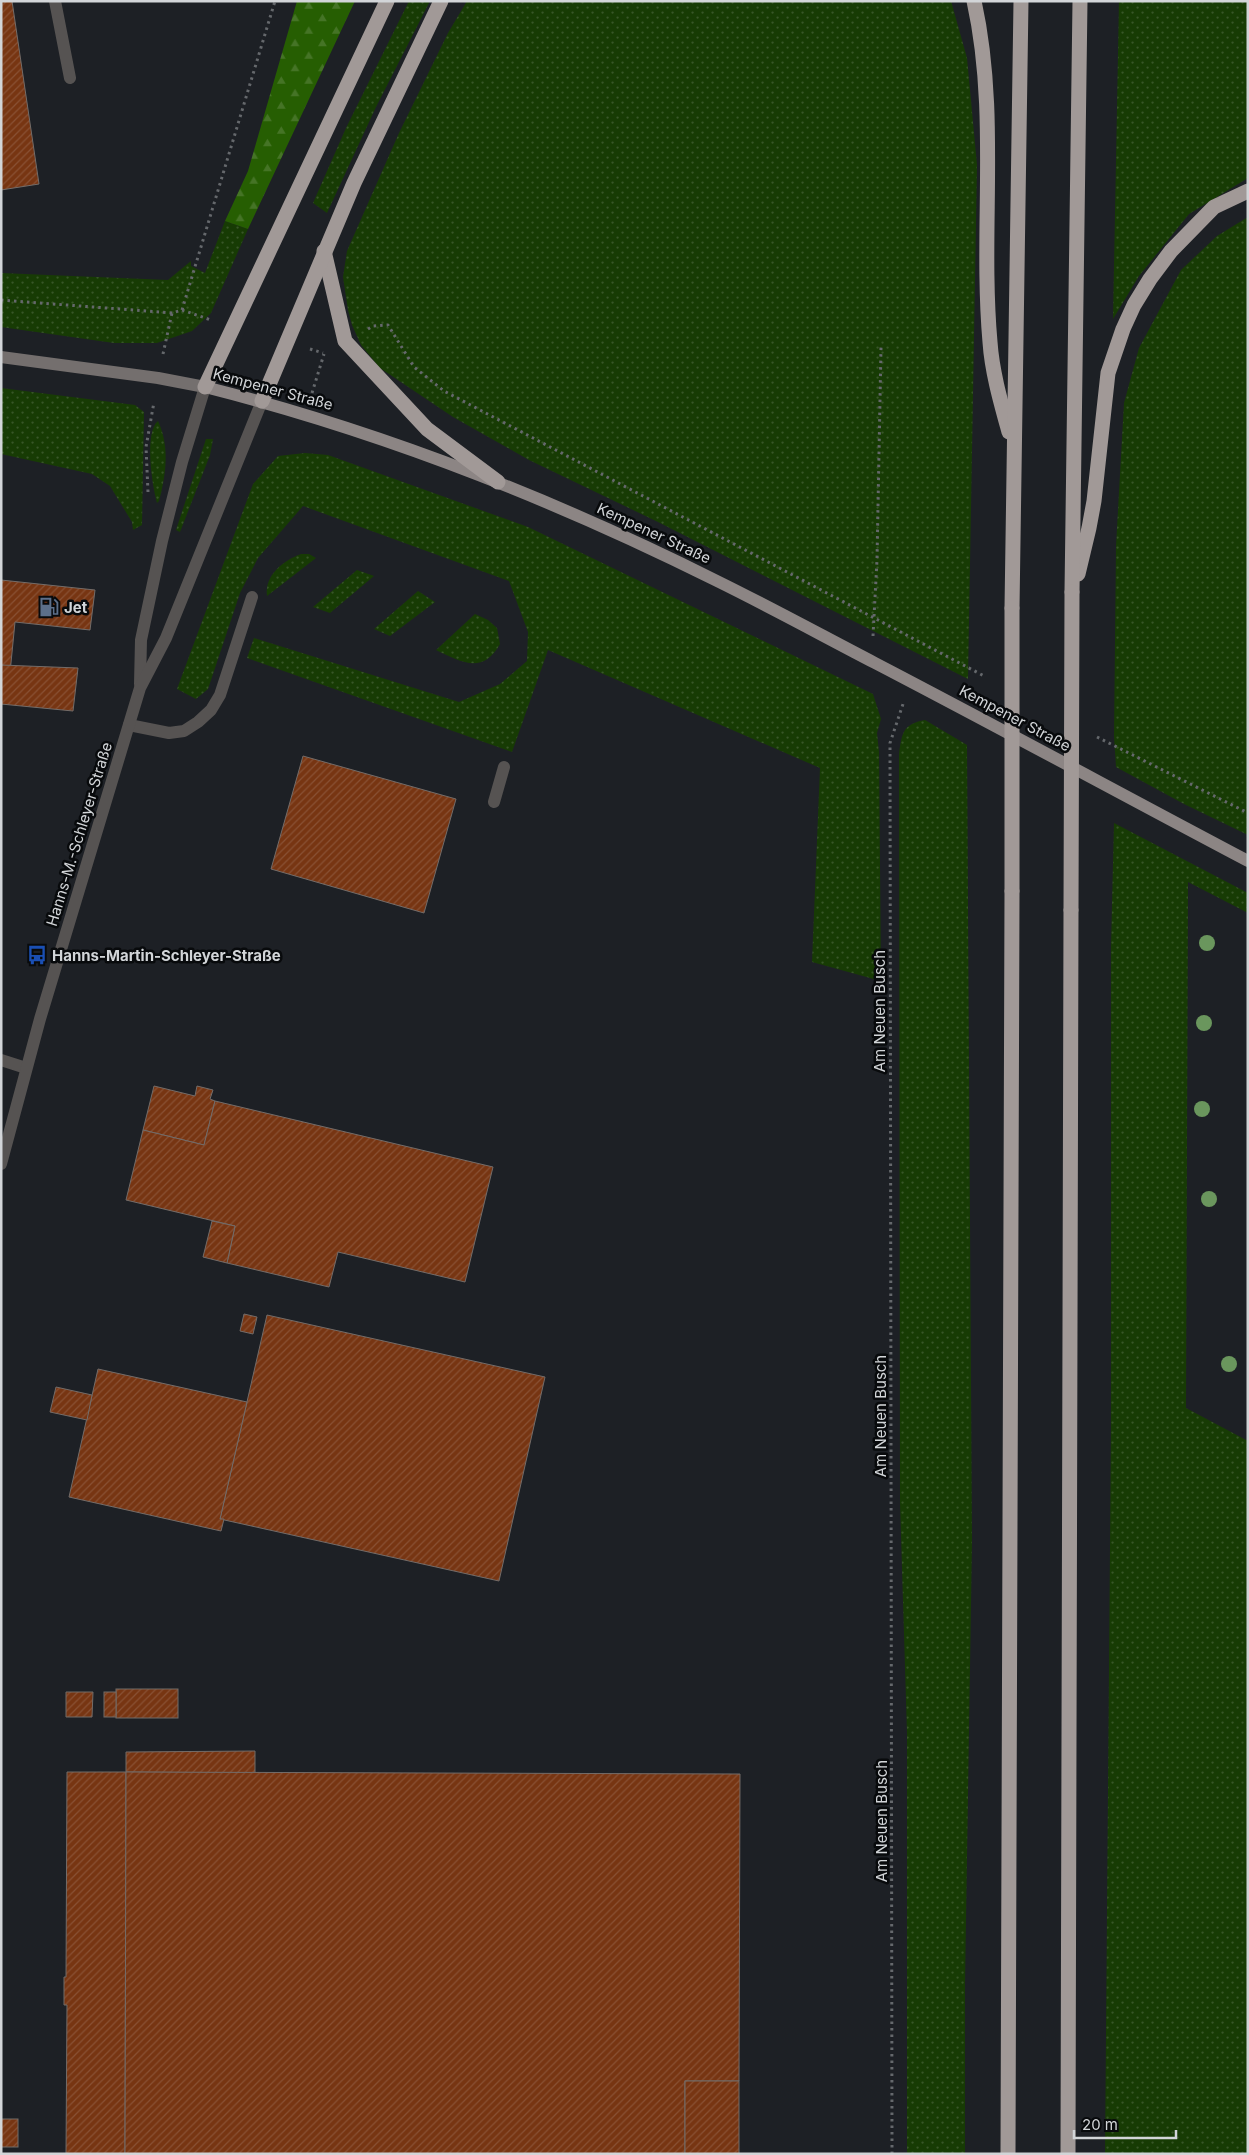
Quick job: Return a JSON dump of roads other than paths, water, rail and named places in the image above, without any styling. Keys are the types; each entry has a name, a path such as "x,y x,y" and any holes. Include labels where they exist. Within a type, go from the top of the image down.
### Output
{"highway":[{"path":"205,387 387,1"},
{"path":"262,401 324,251 384,117 441,1"},
{"path":"974,1 983,51 987,89 988,307 990,344 996,379 1013,449"},
{"path":"1008,2154 1012,608 1021,1"},
{"path":"1068,2154 1072,592 1080,1"},
{"path":"1072,592 1091,519 1108,373 1123,329 1138,298 1171,251 1214,207 1248,190"},
{"path":"324,251 345,341 427,429 498,482"}],"main road":[{"name":"Kempener Straße","path":"1,357 158,378 262,401 372,434 498,482 592,522 683,564 914,683 1248,861"}],"street":[{"path":"55,1 70,78"},
{"name":"Hanns-M.-Schleyer-Straße","path":"140,688 141,640 162,541 182,462 205,387"},
{"name":"Hanns-M.-Schleyer-Straße","path":"1,1164 26,1068 140,688 166,638 262,401"},
{"path":"129,725 168,733 184,731 211,710 220,695 252,597"},
{"path":"494,802 504,767"},
{"path":"1,1060 26,1068"}],"place":[{"name":"Jet","path":"49,607"},
{"name":"Hanns-Martin-Schleyer-Straße","path":"37,955"}]}
